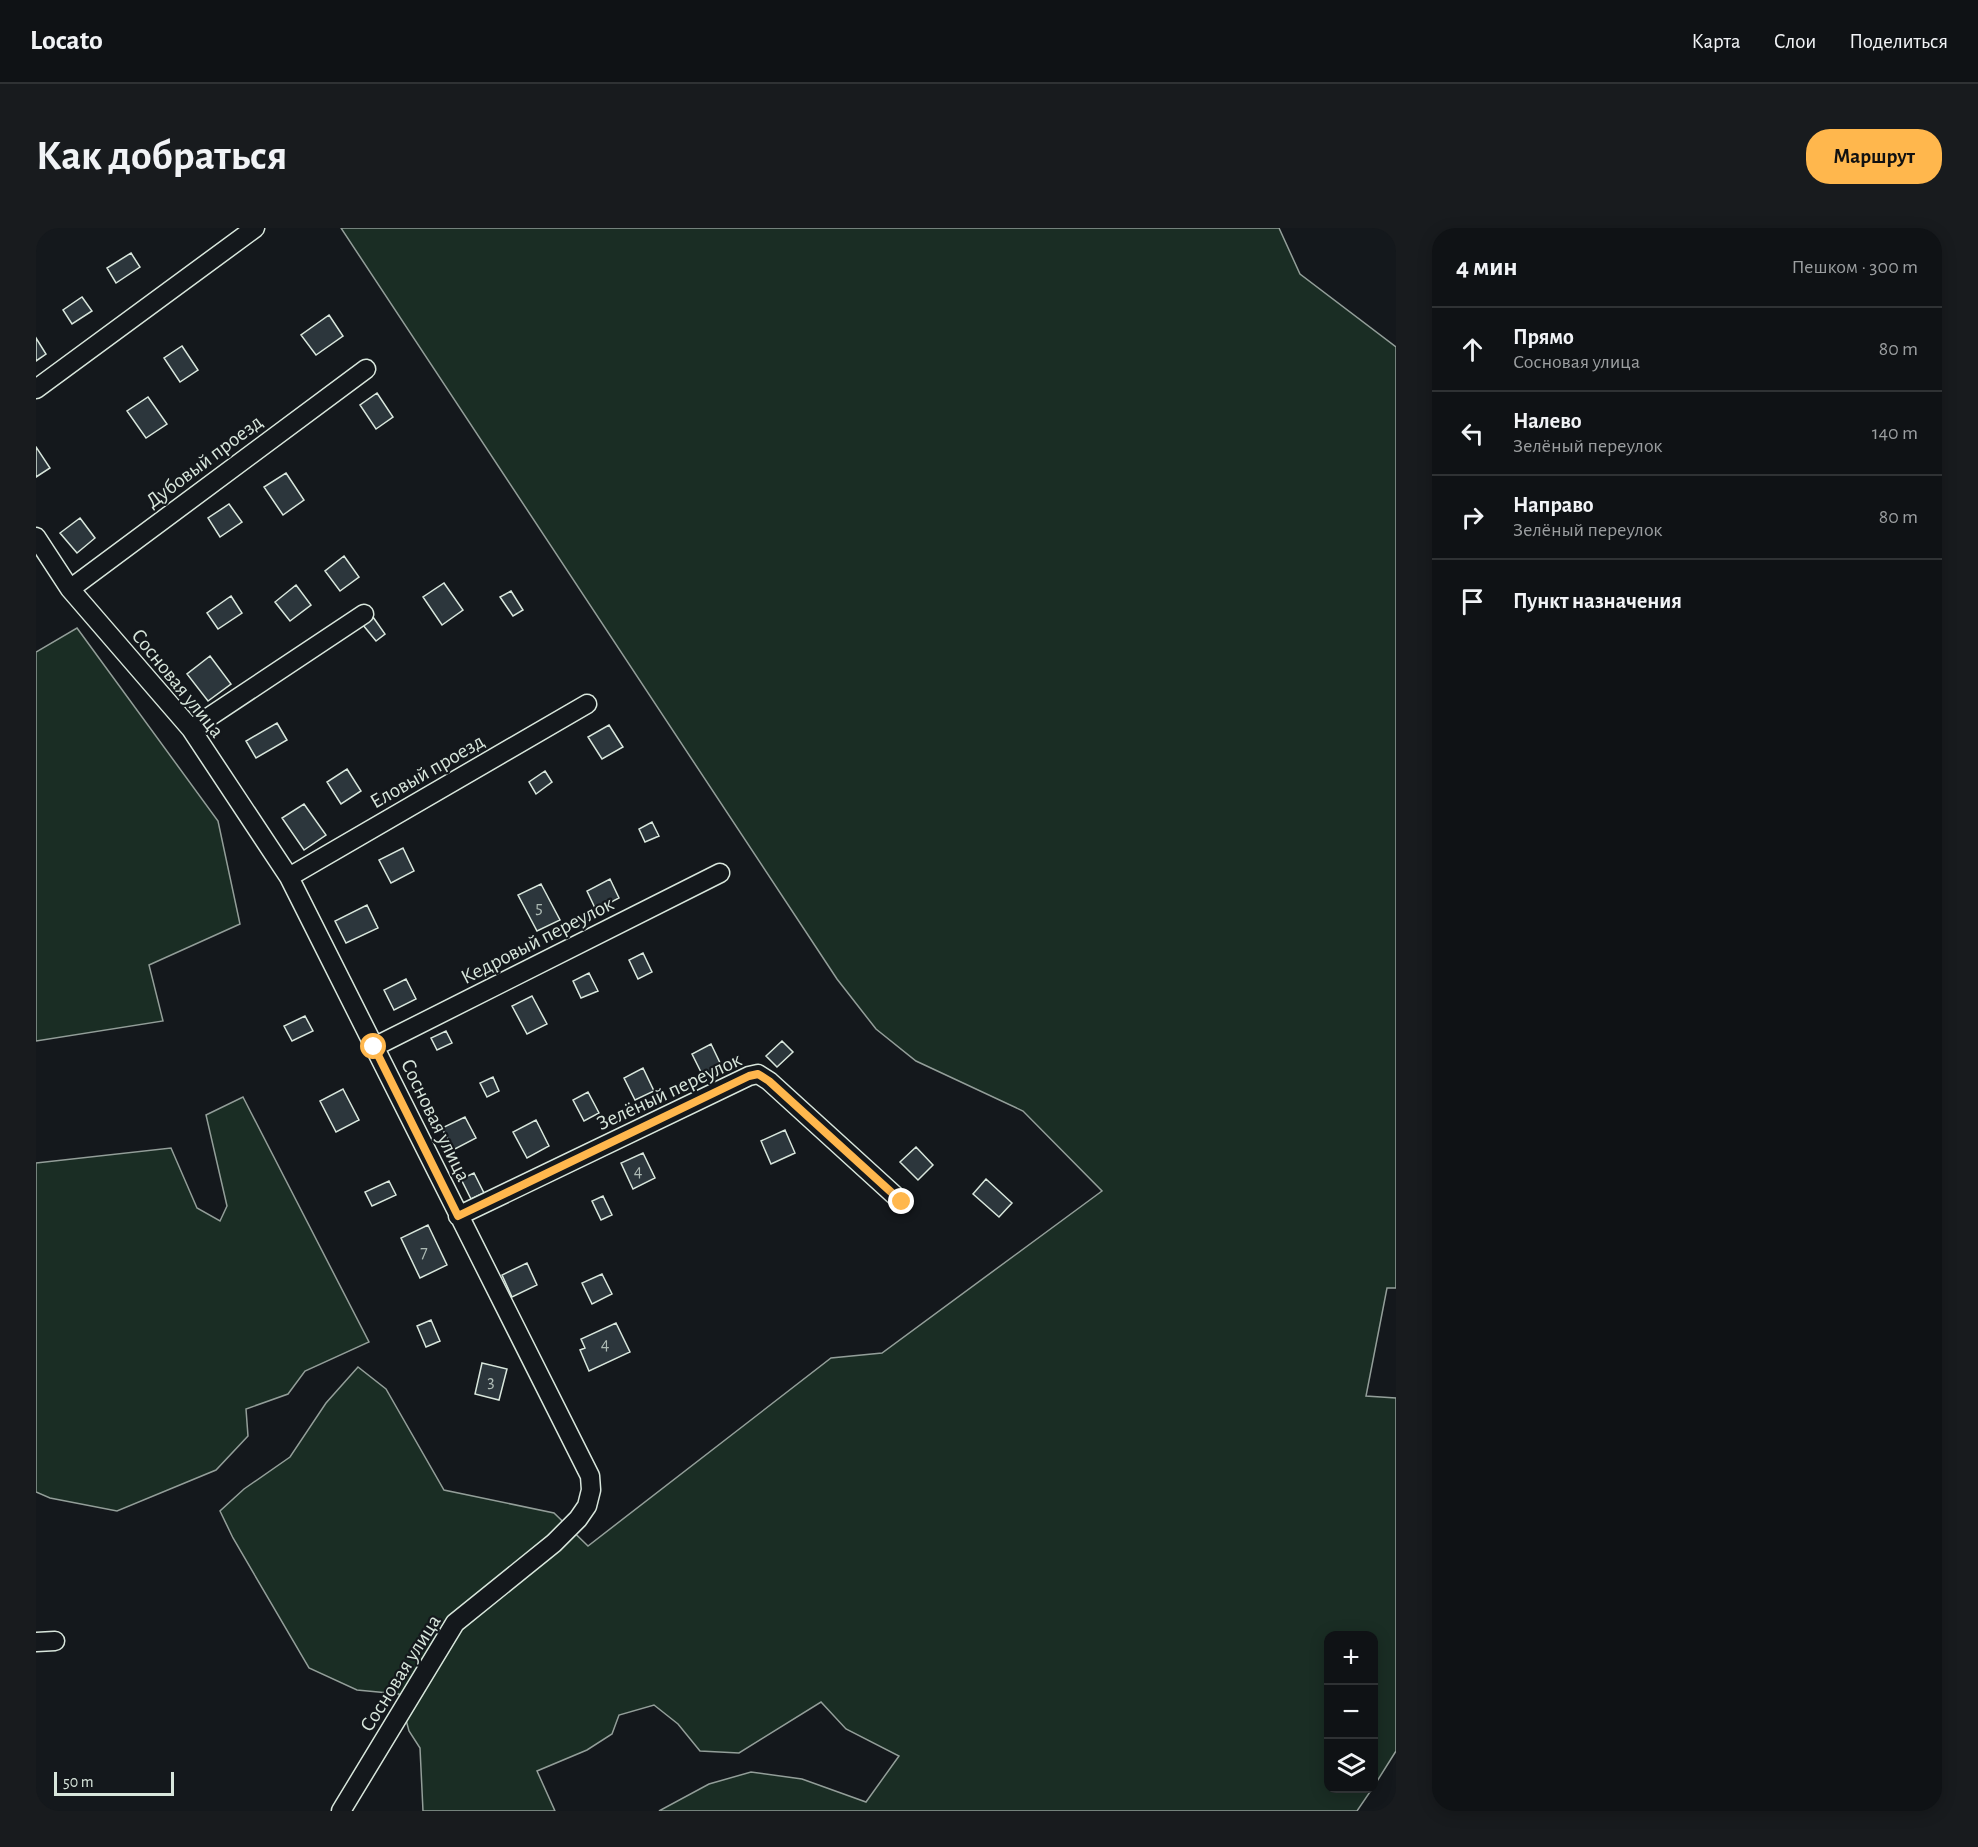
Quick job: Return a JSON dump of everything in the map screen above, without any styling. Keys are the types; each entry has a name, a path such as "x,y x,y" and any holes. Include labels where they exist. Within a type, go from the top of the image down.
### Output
{"street":[{"path":"36,389 255,228"},
{"name":"Дубовый проезд","path":"70,589 366,369"},
{"name":"Сосновая улица","path":"36,537 70,589 191,729 289,877 590,1476 591,1490 587,1506 578,1519 554,1543 455,1623 340,1811"},
{"path":"191,729 364,614"},
{"name":"Еловый проезд","path":"289,877 588,704"},
{"name":"Кедровый переулок","path":"374,1047 720,873"},
{"name":"Зелёный переулок","path":"458,1216 738,1081 758,1074 769,1081 902,1202"},
{"path":"36,1642 56,1641"}],"green space":[{"path":"341,228 1279,228 1300,274 1396,347 1396,1288 1387,1288 1366,1396 1396,1398 1396,1751 1378,1780 1378,1631 1324,1631 1324,1793 1369,1793 1357,1811 659,1811 709,1784 751,1772 802,1779 866,1802 899,1756 846,1729 821,1702 739,1753 700,1751 678,1724 654,1705 619,1715 612,1734 587,1750 537,1771 555,1811 423,1811 420,1748 409,1731 399,1694 357,1690 309,1668 233,1538 220,1511 244,1489 290,1457 326,1403 358,1367 386,1389 444,1490 554,1513 588,1546 831,1358 882,1353 1102,1191 1023,1111 916,1061 876,1029 837,979"},
{"path":"77,628 218,821 240,924 149,965 163,1021 36,1041 36,652"},
{"path":"243,1097 369,1342 305,1371 288,1394 246,1409 248,1436 216,1470 117,1511 50,1498 36,1492 36,1163 171,1148 197,1208 220,1221 227,1206 206,1115"}],"building":[{"path":"131,253 140,267 116,283 107,268"},
{"path":"82,297 92,311 72,324 63,310"},
{"path":"329,315 343,336 316,355 301,335"},
{"path":"36,338 46,354 36,361"},
{"path":"182,346 198,370 180,382 164,358"},
{"path":"377,393 393,417 376,429 360,405"},
{"path":"148,397 167,424 146,438 127,411"},
{"path":"36,447 50,468 36,477"},
{"path":"286,473 304,500 283,515 264,487"},
{"path":"229,504 242,522 220,537 208,518"},
{"path":"80,518 95,538 77,553 60,533"},
{"path":"344,556 359,577 340,591 325,571"},
{"path":"444,583 463,610 442,625 423,597"},
{"path":"296,585 311,605 290,621 275,602"},
{"path":"511,591 523,610 513,616 500,597"},
{"path":"231,596 242,613 218,629 207,613"},
{"path":"373,617 385,634 376,641 363,625"},
{"path":"210,656 231,684 208,701 187,674"},
{"path":"277,723 287,740 256,758 246,741"},
{"path":"609,725 623,747 602,759 588,737"},
{"path":"347,769 361,791 341,804 327,782"},
{"path":"545,771 552,782 536,794 529,782"},
{"path":"304,804 326,835 304,850 282,818"},
{"path":"652,822 659,836 645,842 639,829"},
{"path":"403,848 414,871 391,883 379,860"},
{"path":"610,879 619,898 596,910 587,891"},
{"path":"541,884 560,920 537,931 518,895"},
{"path":"367,905 378,928 346,943 335,921"},
{"path":"643,953 652,972 638,979 629,960"},
{"path":"589,973 598,991 581,998 573,981"},
{"path":"406,979 416,999 394,1010 384,990"},
{"path":"532,996 547,1024 527,1034 512,1006"},
{"path":"305,1016 313,1031 292,1041 284,1026"},
{"path":"446,1031 452,1043 437,1050 431,1038"},
{"path":"782,1041 793,1052 777,1067 766,1056"},
{"path":"711,1044 722,1067 703,1076 692,1054"},
{"path":"643,1068 654,1091 635,1100 624,1078"},
{"path":"493,1077 499,1091 487,1097 480,1083"},
{"path":"343,1089 359,1120 336,1132 320,1101"},
{"path":"588,1092 599,1113 584,1121 573,1100"},
{"path":"465,1117 476,1138 453,1150 442,1128"},
{"path":"536,1120 549,1146 527,1158 513,1132"},
{"path":"785,1130 795,1153 771,1164 761,1141"},
{"path":"916,1147 933,1165 918,1180 900,1162"},
{"path":"643,1153 655,1178 633,1189 621,1163"},
{"path":"474,1173 484,1193 471,1199 461,1179"},
{"path":"986,1179 1012,1203 999,1217 973,1194"},
{"path":"389,1181 396,1195 372,1206 365,1192"},
{"path":"603,1196 612,1215 601,1220 592,1201"},
{"path":"428,1225 447,1265 420,1278 401,1238"},
{"path":"527,1263 537,1285 512,1297 502,1275"},
{"path":"602,1274 612,1294 592,1304 582,1283"},
{"path":"431,1320 440,1341 426,1347 417,1326"},
{"path":"616,1323 630,1352 589,1371 580,1350 585,1348 581,1339"},
{"path":"482,1363 507,1369 499,1400 475,1394"}],"route":[{"path":"374,1047 458,1216 749,1076 758,1074 769,1081 902,1202"}]}
